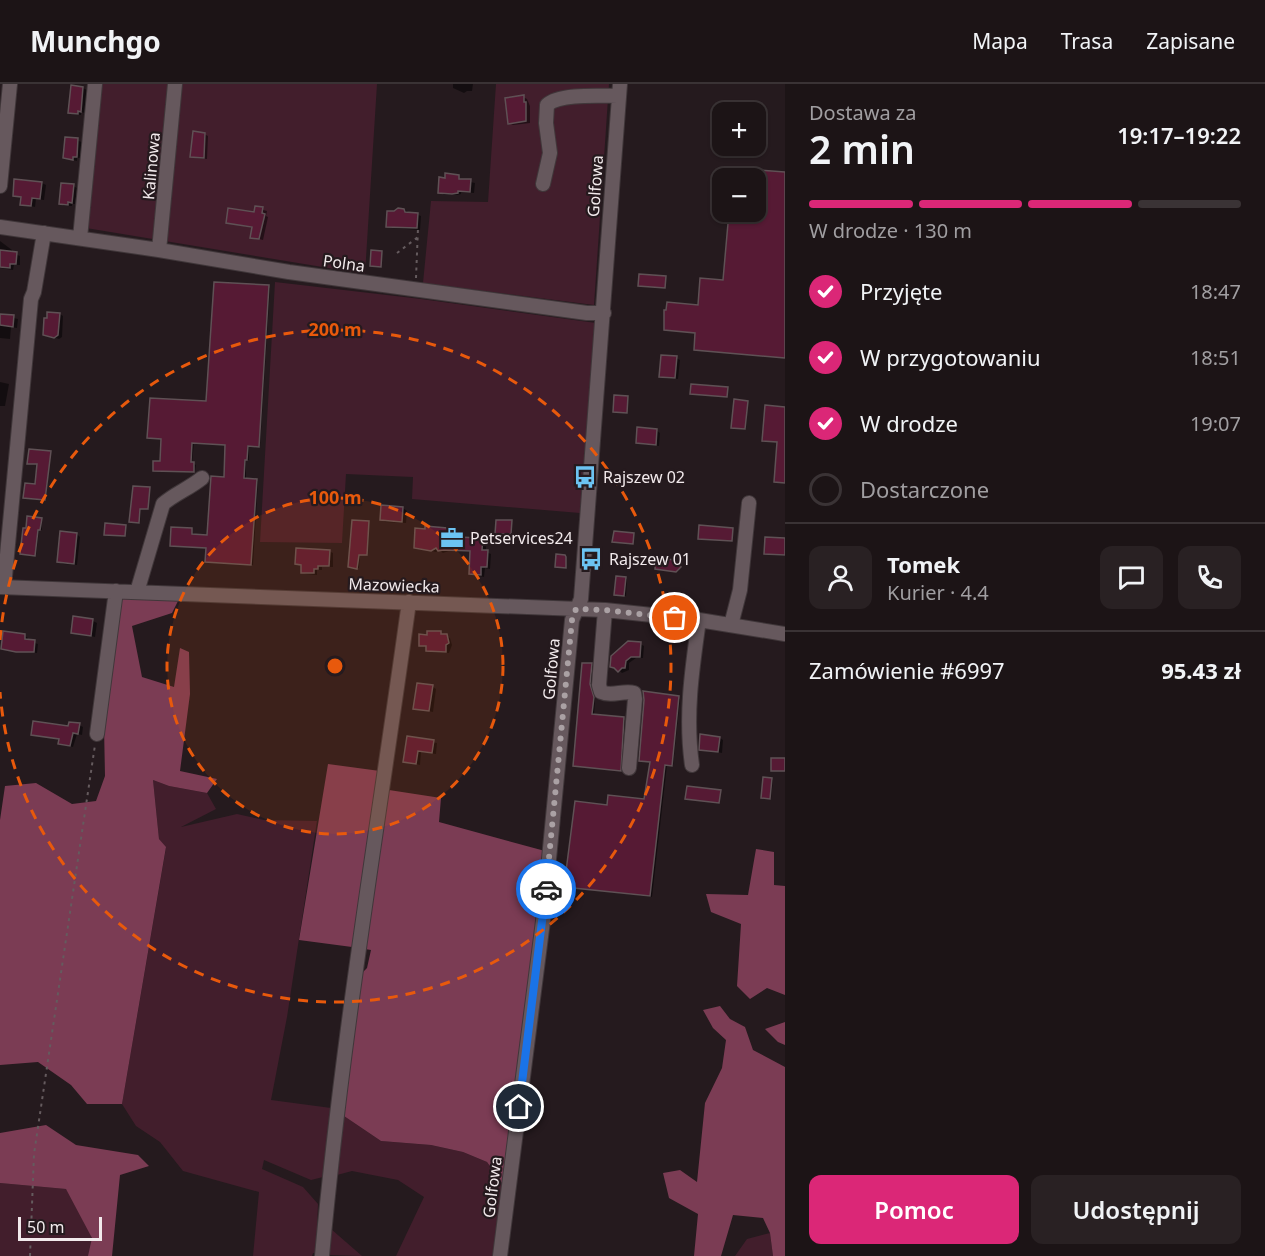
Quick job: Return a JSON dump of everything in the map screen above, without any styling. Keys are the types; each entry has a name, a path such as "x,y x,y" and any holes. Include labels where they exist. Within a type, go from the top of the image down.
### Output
{"street":[{"path":"0,186 10,84"},
{"path":"80,238 95,84"},
{"name":"Kalinowa","path":"159,250 175,84"},
{"path":"543,184 550,153 546,123 547,105 552,100 619,90"},
{"name":"Golfowa","path":"500,1256 543,921 571,631 576,609 581,600 619,90"},
{"name":"Polna","path":"0,227 416,290 604,313"},
{"path":"2,587 31,299 44,233"},
{"path":"137,592 163,504 170,497 191,487 202,478"},
{"path":"731,625 740,590 749,503"},
{"name":"Mazowiecka","path":"2,587 604,610 699,620 785,634"},
{"path":"97,734 116,591"},
{"path":"321,1256 358,946 409,602"},
{"path":"604,610 599,685 601,692 606,695 634,693 635,699 629,768"},
{"path":"692,765 688,734 689,687 699,620"}],"path":[{"path":"416,290 418,228"},
{"path":"398,254 418,237"},
{"path":"30,1256 34,1155 97,734"}],"shaded area":[{"path":"94,84 377,84 365,274 80,227"},
{"path":"496,84 609,84 594,305 423,283 431,201 488,202"},
{"path":"275,282 596,323 580,513 412,499 413,477 346,474 342,543 260,542"},
{"path":"110,594 180,597 172,613 132,626 142,677 174,687 180,648 189,652 190,694 180,771 217,779 207,793 169,786 153,780 159,839 166,847 122,1104 87,1104 71,1085 38,1062 0,1065 0,820 5,786 36,783 72,804 96,801 105,776 103,675"},
{"path":"328,764 380,771 352,947 299,940"},
{"path":"153,780 169,786 207,793 216,809 181,827 237,814 264,820 317,821 287,1017 271,1100 331,1108 323,1177 311,1180 264,1160 262,1169 303,1187 318,1204 316,1253 312,1256 253,1256 259,1192 183,1171 160,1142 136,1126 122,1104 166,848 159,839"},
{"path":"389,790 441,798 439,822 545,851 502,1183 487,1162 463,1152 431,1145 381,1141 344,1116 352,1031 362,973 367,968 371,950 365,949"},
{"path":"756,849 774,852 774,885 785,886 785,995 767,988 750,999 737,986 741,924 711,912 706,894 748,895"},
{"path":"720,1006 730,1019 745,1027 753,1050 785,1067 785,1256 773,1256 770,1233 763,1218 733,1215 721,1256 694,1256 698,1214 669,1198 663,1173 680,1170 697,1182 705,1103 722,1068 726,1040 713,1028 703,1010"},
{"path":"785,1022 785,1045 778,1042 765,1029"},
{"path":"344,1116 381,1141 431,1145 463,1152 487,1162 502,1183 494,1256 396,1256 424,1197 398,1180 352,1171 337,1175"},
{"path":"46,1125 76,1145 138,1155 149,1166 120,1175 112,1256 88,1256 92,1238 66,1189 0,1183 0,1133"},
{"path":"0,1183 66,1189 80,1203 92,1238 90,1256 0,1256"},
{"path":"331,1229 362,1256 329,1255"},
{"path":"770,1233 773,1256 735,1256 747,1239"}],"building":[{"path":"71,85 83,87 81,112 78,111 78,114 68,113"},
{"path":"524,95 526,121 508,124 505,98"},
{"path":"193,131 205,133 204,158 190,157"},
{"path":"65,137 78,138 77,157 73,157 73,160 63,158"},
{"path":"766,171 785,172 785,358 694,350 695,333 664,330 664,310 666,310 667,302 698,305 700,278 723,280 728,222 766,222"},
{"path":"445,173 459,175 459,179 471,179 470,192 438,193 439,177 445,178"},
{"path":"14,179 42,182 40,199 32,198 31,206 20,205 21,197 13,196"},
{"path":"61,183 74,184 72,203 68,202 68,205 59,204"},
{"path":"255,206 263,207 262,213 265,214 259,239 250,238 252,227 226,223 228,208 254,212"},
{"path":"398,208 404,209 405,212 418,213 417,228 386,227 387,211 394,211"},
{"path":"0,250 17,252 16,264 10,264 10,268 0,267"},
{"path":"371,250 382,251 381,267 370,266"},
{"path":"639,274 666,276 665,288 638,286"},
{"path":"214,282 269,285 259,447 248,446 247,460 245,460 244,478 257,479 251,565 205,562 206,548 170,546 171,527 192,528 192,534 207,535 211,476 224,477 225,445 192,443 191,462 194,462 194,472 153,471 153,461 160,461 161,439 147,438 150,398 206,401"},
{"path":"47,312 60,313 58,335 54,338 43,335 44,318 47,318"},
{"path":"0,314 14,315 13,327 0,325"},
{"path":"661,355 677,356 675,378 659,377"},
{"path":"691,384 728,387 727,397 690,394"},
{"path":"614,395 628,396 627,413 613,412"},
{"path":"734,399 748,401 745,429 731,428"},
{"path":"765,405 785,407 785,483 774,482 777,442 762,441"},
{"path":"637,427 657,429 656,445 636,443"},
{"path":"29,449 51,451 45,500 23,498 25,483 35,484 37,464 27,464"},
{"path":"133,486 150,487 148,509 140,509 139,523 129,522"},
{"path":"381,505 403,507 402,522 380,520"},
{"path":"27,516 42,518 35,556 20,554"},
{"path":"352,520 369,521 367,555 359,555 357,569 348,567"},
{"path":"496,520 512,520 511,534 495,534"},
{"path":"105,523 126,525 125,536 104,535"},
{"path":"699,525 733,528 732,541 698,539"},
{"path":"425,526 456,530 456,537 483,538 482,550 488,550 487,567 481,567 481,575 469,574 470,551 438,551 436,548 431,551 414,548 415,528 425,529"},
{"path":"60,531 77,533 74,564 57,562"},
{"path":"614,531 634,533 633,544 612,542"},
{"path":"765,537 785,538 785,555 764,554"},
{"path":"296,548 330,550 329,566 318,566 318,569 314,569 314,573 301,573 301,565 295,564"},
{"path":"556,554 565,555 566,568 555,567"},
{"path":"656,558 676,560 681,567 676,572 655,569"},
{"path":"616,576 626,577 624,596 614,595"},
{"path":"73,616 93,619 91,636 71,633"},
{"path":"3,631 25,634 25,639 35,640 34,652 1,649"},
{"path":"427,631 441,631 441,634 447,634 449,643 446,645 446,652 426,651 426,646 419,646 419,634 427,635"},
{"path":"628,641 641,642 640,657 631,657 626,661 625,668 618,672 610,667 611,656"},
{"path":"582,663 592,663 590,684 594,697 592,714 624,717 621,771 573,766"},
{"path":"417,683 433,685 429,711 413,709"},
{"path":"643,691 679,696 672,766 665,765 650,896 564,887 575,801 607,805 608,795 644,799 650,762 639,761"},
{"path":"33,721 68,726 69,722 80,723 78,734 73,733 70,746 58,744 59,739 31,735"},
{"path":"700,734 720,737 718,752 699,750"},
{"path":"407,736 434,740 432,753 418,751 416,764 403,762"},
{"path":"771,758 785,758 785,771 771,771"},
{"path":"763,777 772,778 770,799 761,798"},
{"path":"687,786 721,790 719,803 685,799"}],"way so far":[{"path":"546,889 572,620 576,609 675,618"}],"place":[{"name":"Rajszew 02","path":"585,477"},
{"name":"Petservices24","path":"452,538"},
{"name":"Rajszew 01","path":"591,559"}],"route":[{"path":"519,1107 546,889"}]}
